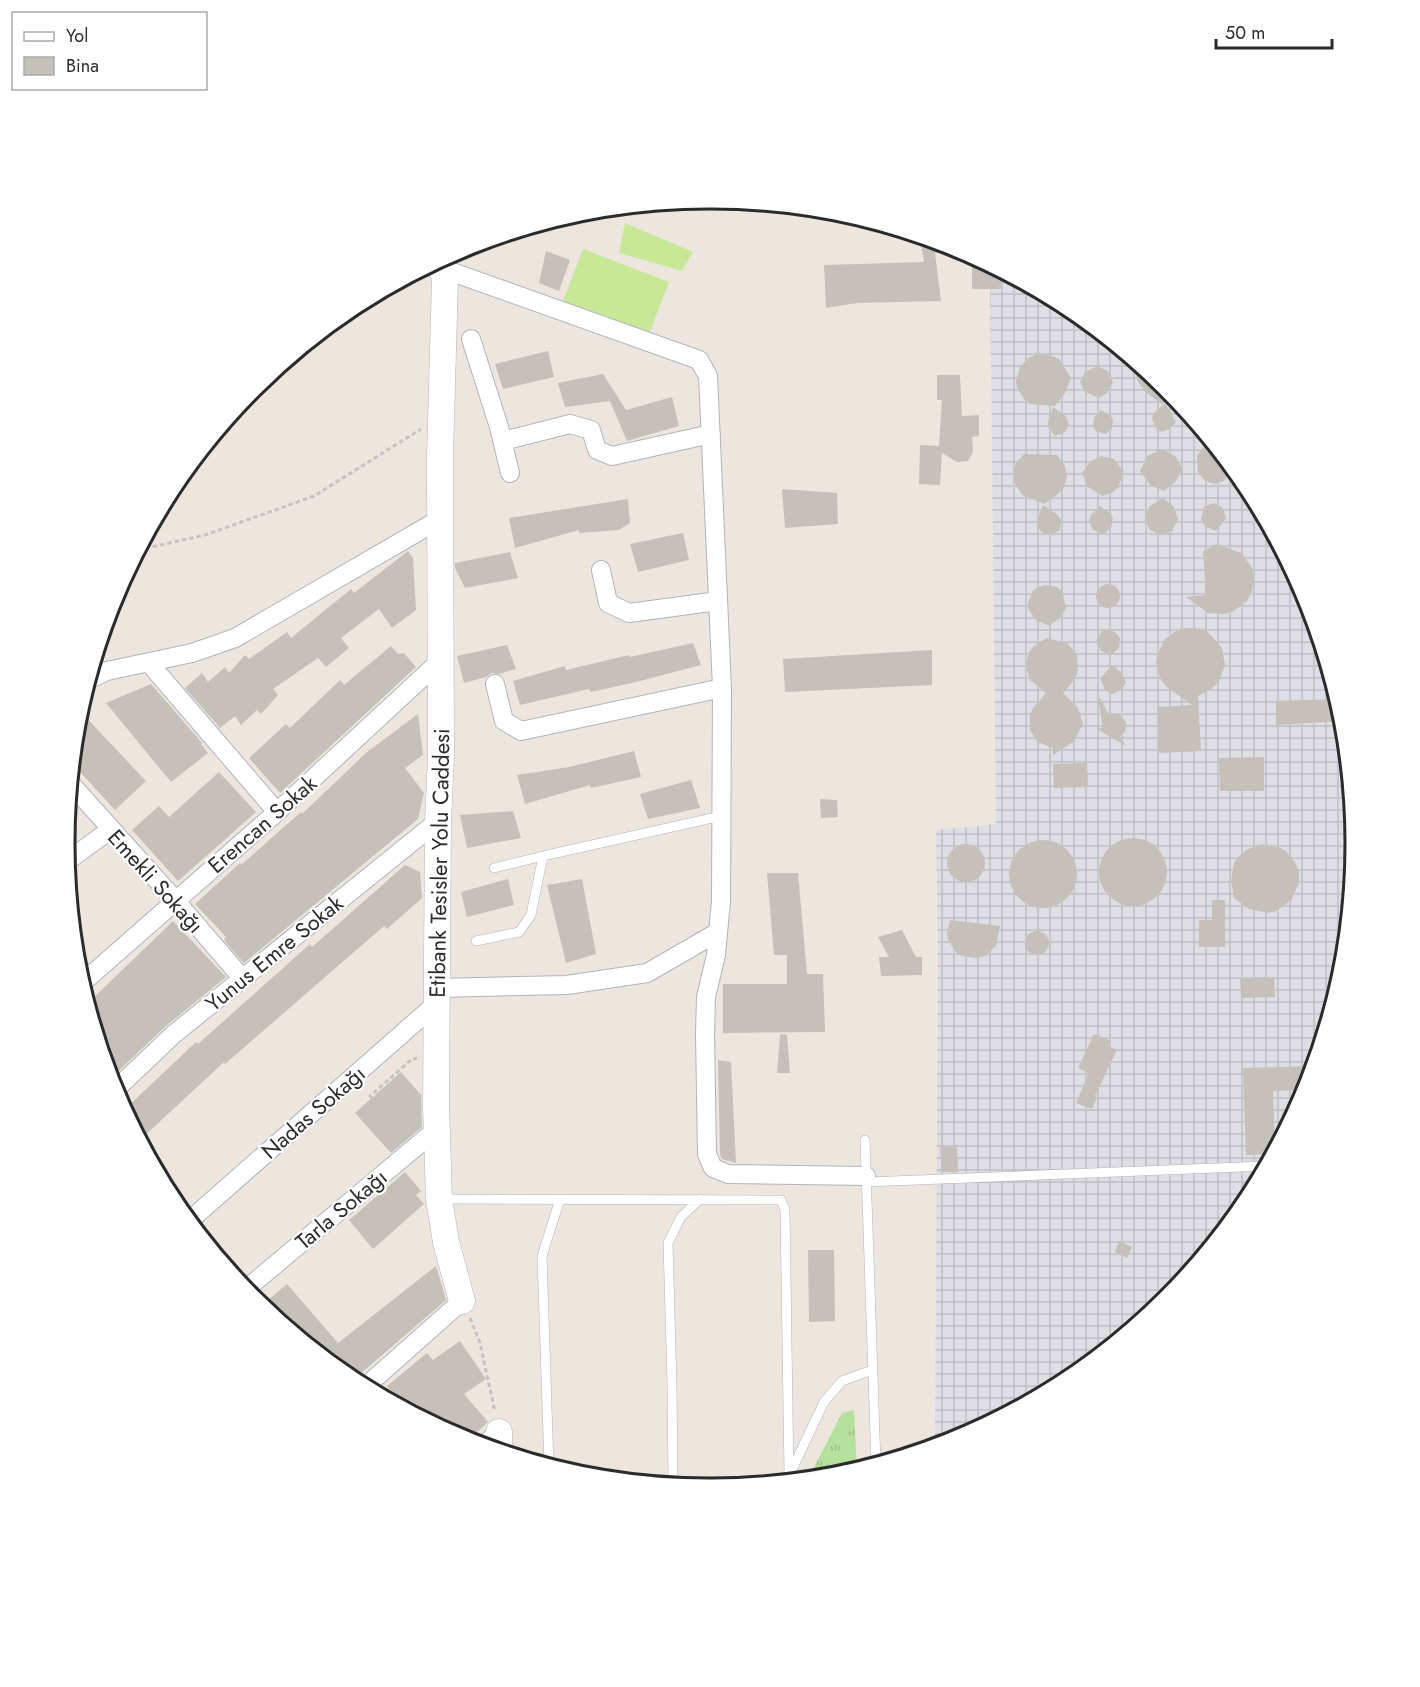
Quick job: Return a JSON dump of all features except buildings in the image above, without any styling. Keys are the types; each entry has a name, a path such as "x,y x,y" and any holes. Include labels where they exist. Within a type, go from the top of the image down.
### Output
{"street":[{"path":"446,266 699,360 708,376 722,688 722,816 721,901 716,955 706,997 707,1154 713,1168 728,1174 866,1179"},
{"name":"Etibank Tesisler Yolu Caddesi","path":"441,268 445,279 440,519 441,757 438,821 437,1129 439,1199 446,1242 462,1301"},
{"path":"471,339 510,473"},
{"path":"502,441 570,424 591,430 597,450 612,456 711,434"},
{"path":"98,675 107,671 192,653 236,638 440,519"},
{"path":"601,570 608,603 629,613 718,601"},
{"name":"Erencan Sokak","path":"89,977 277,813 440,661"},
{"path":"149,663 277,813"},
{"path":"495,684 504,721 521,731 722,688"},
{"name":"Emekli Sokağı","path":"77,791 242,978"},
{"name":"Yunus Emre Sokak","path":"122,1084 174,1034 438,821"},
{"path":"75,855 110,830"},
{"path":"438,995 567,985 647,973 718,932"},
{"name":"Nadas Sokağı","path":"195,1215 438,995"},
{"name":"Tarla Sokağı","path":"253,1284 437,1129"},
{"path":"372,1381 462,1301"}],"lane":[{"path":"494,868 722,816"},
{"path":"476,940 519,932 531,915 543,856"},
{"path":"865,1140 876,1457"},
{"path":"866,1179 1254,1170"},
{"path":"439,1199 781,1200 785,1210 788,1473"},
{"path":"549,1458 542,1256 560,1199"},
{"path":"673,1477 668,1243 681,1217 700,1199"},
{"path":"790,1473 824,1402 842,1381 872,1370"}],"path":[{"path":"148,548 205,535 314,496 441,417"},
{"path":"372,1098 370,1096 411,1060 437,1047"},
{"path":"462,1301 480,1343 494,1440"}],"shaded area":[{"path":"990,274 1028,294 1097,340 1159,394 1214,457 1260,526 1297,600 1323,679 1333,720 1344,802 1344,885 1333,967 1311,1048 1297,1087 1260,1161 1214,1230 1159,1293 1097,1347 1063,1371 991,1413 935,1437 938,961 936,830 996,824"}],"green space":[{"path":"625,223 693,252 682,271 619,253"},
{"path":"583,249 669,282 649,334 563,301"},
{"path":"854,1410 857,1461 813,1470 842,1413"}]}
